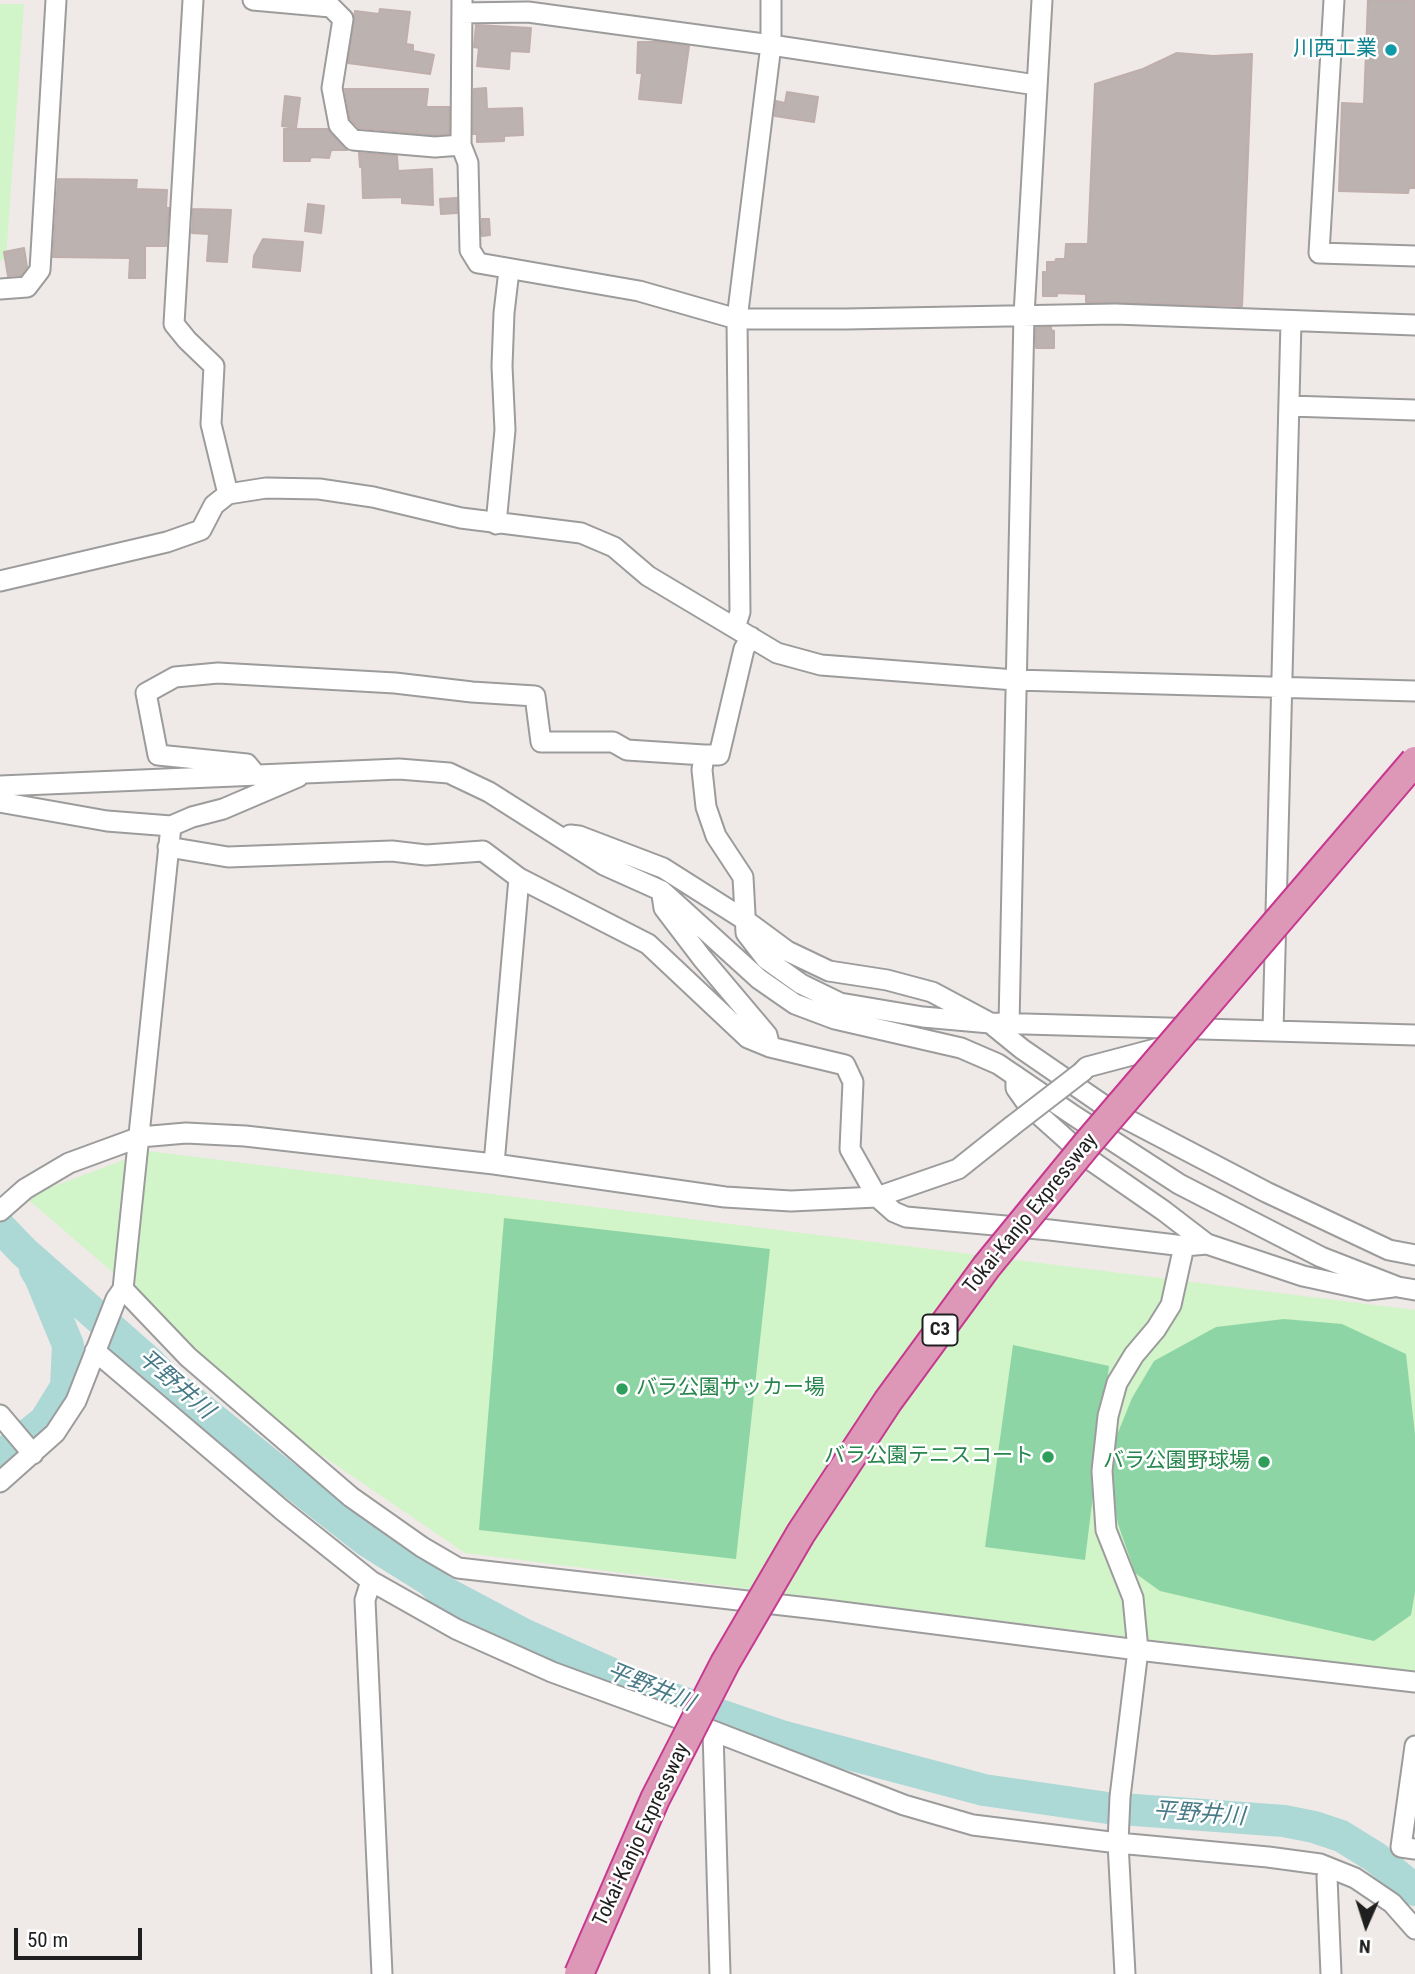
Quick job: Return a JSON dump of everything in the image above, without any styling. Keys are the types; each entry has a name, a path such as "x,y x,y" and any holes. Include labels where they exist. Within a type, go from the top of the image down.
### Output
{"highway":[{"name":"Tokai-Kanjo Expressway","path":"579,1974 655,1799 725,1663 801,1533 888,1401 987,1266 1087,1144 1415,761"}],"street":[{"path":"0,289 27,287 40,270 56,0"},
{"path":"193,0 174,324 187,341 214,366 211,424 228,494"},
{"path":"253,0 331,7 343,19 332,88 339,125 353,139 435,147 461,145"},
{"path":"257,775 247,764 158,755 146,693 175,677 218,673 395,683 535,696 541,741 613,742 627,750 719,754 744,649 740,612 737,319 771,45 771,0"},
{"path":"1000,1024 1015,680 1024,315 1042,0"},
{"path":"1334,0 1319,253 1415,256"},
{"path":"1036,85 771,45 528,12 462,7 461,145 468,163 470,250 478,263 639,291 737,319 1115,314 1415,325"},
{"path":"496,524 505,430 502,366 509,270"},
{"path":"1273,1031 1291,321"},
{"path":"1289,406 1415,410"},
{"path":"0,581 167,542 201,530 215,505 228,494 266,488 318,489 373,497 496,524 581,533 614,547 648,576 777,653 821,665 1015,680 1415,691"},
{"path":"704,755 702,770 706,807 716,836 743,877 746,933 766,959 837,1011 961,1048 998,1064 1179,1184 1321,1257 1406,1288"},
{"path":"0,786 399,769 449,773 489,792 604,865 662,891 759,979 796,1004 837,1011 1000,1024 1415,1035"},
{"path":"0,802 107,821 171,826 223,809 309,772"},
{"path":"0,1482 30,1450 55,1433 76,1401 120,1294 140,1137 171,826"},
{"path":"555,833 579,836 663,868 787,951 830,971 887,980 932,992 1000,1024 1022,1049 1115,1113 1266,1192 1388,1250 1415,1255"},
{"path":"168,846 228,858 392,852 426,855 483,851 519,878 648,944 748,1038 770,1047 845,1065 853,1082 850,1149 877,1198 894,1212 906,1217 1184,1246 1207,1244"},
{"path":"494,1164 519,878"},
{"path":"662,891 664,908 767,1035 770,1047"},
{"path":"0,1211 25,1189 69,1163 140,1137 186,1133 245,1136 494,1164 725,1197 791,1201 877,1198 958,1169 1087,1067 1225,1030"},
{"path":"1016,1076 1016,1088 1028,1105 1086,1157 1207,1244 1303,1276 1368,1290 1406,1288"},
{"path":"1125,1974 1119,1839 1120,1797 1138,1650 1133,1598 1107,1530 1102,1497 1102,1471 1108,1416 1117,1383 1171,1305 1184,1246"},
{"path":"120,1294 188,1357 351,1497 422,1547 458,1568 1415,1682"},
{"path":"96,1348 282,1510 371,1581 456,1629 552,1672 904,1805 973,1825 1119,1839 1320,1864 1355,1878 1392,1903 1415,1929"},
{"path":"6,1421 30,1450"},
{"path":"371,1581 365,1600 382,1974"},
{"path":"713,1731 720,1974"},
{"path":"1415,1746 1401,1847 1415,1849"},
{"path":"1330,1869 1327,1877 1331,1974"}],"green space":[{"path":"0,4 24,4 6,259 0,261"},
{"path":"148,1151 1415,1310 1415,1673 465,1553 226,1390 124,1282 25,1197"},
{"name":"バラ公園サッカー場","path":"504,1218 770,1249 736,1559 479,1530"},
{"name":"バラ公園野球場","path":"1284,1319 1342,1324 1406,1354 1415,1434 1415,1592 1411,1615 1374,1641 1160,1591 1135,1573 1118,1524 1110,1483 1115,1440 1132,1398 1154,1361 1216,1327"},
{"name":"バラ公園テニスコート","path":"1013,1345 1109,1366 1085,1560 985,1547"}],"building":[{"path":"1368,0 1415,0 1415,188 1409,188 1408,193 1339,191 1342,103 1364,104"},
{"path":"380,9 410,12 406,44 413,45 413,51 434,55 430,74 348,63 355,11 379,14"},
{"path":"476,25 531,28 529,52 510,51 509,69 477,66 479,48 474,47"},
{"path":"638,42 689,46 681,103 639,99 642,73 637,73"},
{"path":"1177,53 1213,56 1252,54 1242,306 1086,302 1086,294 1057,293 1057,296 1043,296 1043,272 1047,272 1047,262 1065,259 1066,244 1088,244 1095,84 1143,69"},
{"path":"486,88 487,109 522,108 523,135 504,136 504,141 477,142 477,134 473,134 474,89"},
{"path":"345,89 428,89 426,107 449,107 449,134 359,128 350,119"},
{"path":"787,92 818,97 814,122 775,116 776,101 785,103"},
{"path":"285,96 300,98 296,128 282,126"},
{"path":"284,129 328,129 347,150 331,150 329,158 284,161"},
{"path":"359,153 397,156 398,171 432,169 433,205 402,203 402,197 363,198"},
{"path":"58,179 137,180 136,189 167,190 166,208 169,208 166,246 145,246 145,278 129,278 130,258 53,257"},
{"path":"457,198 457,213 441,214 440,199"},
{"path":"308,204 324,206 321,233 305,231"},
{"path":"193,209 231,210 227,262 207,261 209,234 192,233"},
{"path":"482,219 489,219 490,235 482,236"},
{"path":"263,239 303,242 300,271 253,267 254,256"},
{"path":"24,248 27,267 21,275 8,276 4,252"},
{"path":"1051,327 1054,331 1054,348 1036,348 1036,328"}],"waterway":[{"name":"平野井川","path":"0,1227 171,1385 367,1541 431,1581 440,1590 521,1633 655,1693 781,1736 984,1790 1108,1808 1284,1821 1314,1827 1341,1836 1375,1857 1415,1890"},
{"path":"0,1457 45,1421 66,1387 68,1345 35,1269"}],"place":[{"name":"川西工業","path":"1391,50"},
{"name":"バラ公園サッカー場","path":"622,1389"},
{"name":"バラ公園テニスコート","path":"1048,1457"},
{"name":"バラ公園野球場","path":"1264,1462"}]}
